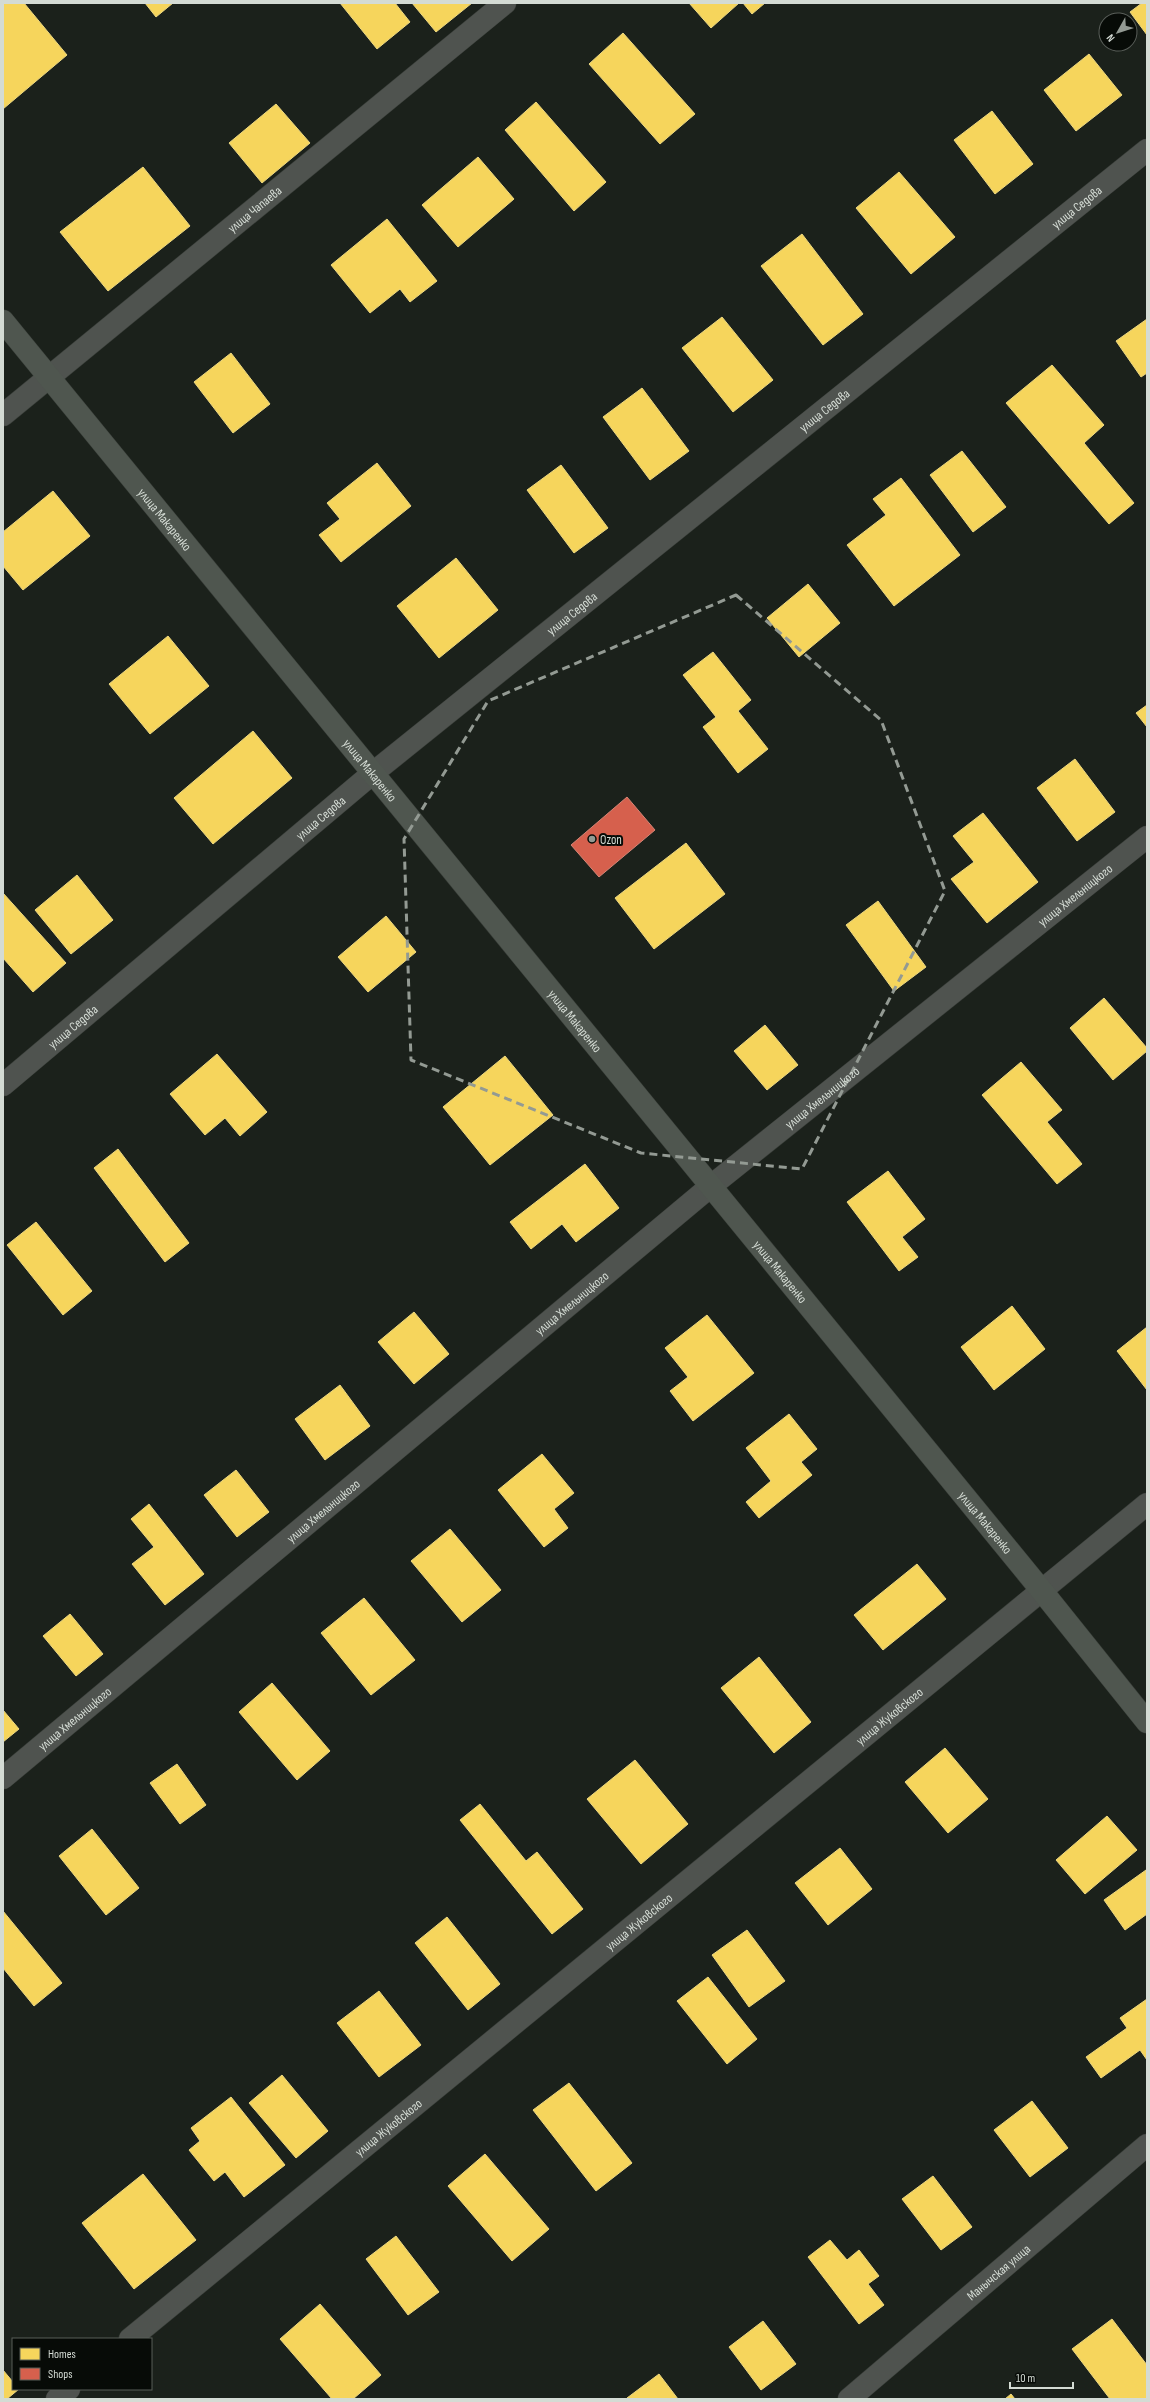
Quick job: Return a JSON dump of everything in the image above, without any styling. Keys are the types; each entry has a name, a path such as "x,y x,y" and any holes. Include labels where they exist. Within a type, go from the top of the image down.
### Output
{"street":[{"name":"улица Чапаева","path":"3,415 505,3"},
{"name":"улица Седова","path":"3,1085 373,773 1147,150"},
{"name":"улица Макаренко","path":"3,321 1042,1591 1147,1722"},
{"name":"улица Хмельницкого","path":"3,1778 711,1186 1147,837"},
{"name":"улица Жуковского","path":"131,2338 1147,1504"},
{"name":"Манычская улица","path":"849,2399 1147,2145"},
{"path":"57,2399 68,2390"}],"highlighted area":[{"path":"736,595 881,720 945,891 802,1169 641,1153 411,1060 404,839 488,701"}],"building: Homes":[{"path":"3,3 24,3 67,55 3,109"},
{"path":"145,3 173,3 156,17"},
{"path":"340,3 395,3 410,22 377,49"},
{"path":"412,3 472,3 436,32"},
{"path":"689,3 739,3 711,28"},
{"path":"743,3 765,3 752,14"},
{"path":"1142,3 1147,3 1147,35 1138,23 1138,12 1130,12"},
{"path":"623,33 695,114 660,144 589,64"},
{"path":"1089,54 1122,95 1076,131 1044,90"},
{"path":"536,102 606,182 574,211 505,130"},
{"path":"276,104 310,143 262,183 229,143"},
{"path":"992,111 1033,164 995,194 954,140"},
{"path":"478,157 514,199 458,247 422,205"},
{"path":"143,167 190,226 108,291 60,232"},
{"path":"899,172 955,237 911,274 856,208"},
{"path":"387,219 437,281 410,302 400,289 370,313 331,265"},
{"path":"802,234 863,314 823,345 761,266"},
{"path":"722,317 773,380 733,412 682,348"},
{"path":"1147,319 1147,373 1141,377 1116,341"},
{"path":"231,353 270,404 233,433 194,382"},
{"path":"1052,365 1104,425 1084,443 1134,503 1109,524 1006,403"},
{"path":"642,388 689,451 650,480 603,417"},
{"path":"962,451 1006,507 973,532 930,475"},
{"path":"377,463 411,506 341,562 319,535 340,519 327,503"},
{"path":"561,465 608,528 574,553 527,490"},
{"path":"901,478 960,555 894,606 847,545 886,515 873,499"},
{"path":"53,491 90,536 23,590 3,566 3,532"},
{"path":"456,558 498,610 439,658 397,606"},
{"path":"808,584 840,623 799,657 767,618"},
{"path":"168,636 209,686 150,734 109,684"},
{"path":"713,652 751,700 738,711 768,749 738,773 703,727 716,717 683,675"},
{"path":"1147,705 1147,727 1136,713"},
{"path":"253,731 292,778 213,844 174,798"},
{"path":"1075,759 1115,812 1077,841 1037,788"},
{"path":"983,813 1038,882 987,923 951,879 974,862 953,836"},
{"path":"686,843 725,894 654,949 615,898"},
{"path":"77,875 113,920 71,954 35,910"},
{"path":"3,893 66,963 33,992 3,958"},
{"path":"878,901 926,967 894,991 846,925"},
{"path":"386,916 416,952 368,992 338,957"},
{"path":"1104,998 1147,1048 1147,1051 1113,1080 1070,1028"},
{"path":"765,1025 798,1065 767,1090 734,1051"},
{"path":"217,1054 267,1112 240,1136 225,1118 205,1135 170,1094"},
{"path":"505,1056 553,1115 490,1165 443,1107"},
{"path":"1021,1062 1062,1110 1047,1122 1082,1164 1057,1184 982,1095"},
{"path":"118,1149 189,1243 165,1262 94,1168"},
{"path":"585,1164 619,1208 576,1242 562,1224 531,1249 510,1222"},
{"path":"888,1171 925,1219 902,1237 918,1257 899,1271 847,1202"},
{"path":"36,1222 92,1291 63,1315 7,1245"},
{"path":"1012,1306 1045,1349 994,1390 961,1347"},
{"path":"414,1312 449,1354 414,1384 378,1342"},
{"path":"707,1315 754,1373 693,1421 670,1391 688,1377 665,1348"},
{"path":"1147,1327 1147,1390 1117,1351"},
{"path":"340,1385 370,1426 325,1460 295,1419"},
{"path":"789,1414 817,1449 801,1462 812,1475 759,1518 746,1502 771,1481 746,1448"},
{"path":"542,1454 574,1493 554,1509 568,1528 544,1547 498,1490"},
{"path":"236,1470 269,1512 237,1537 204,1495"},
{"path":"149,1504 204,1574 165,1605 132,1564 154,1547 131,1519"},
{"path":"450,1529 501,1590 462,1622 411,1561"},
{"path":"917,1564 946,1599 883,1650 854,1615"},
{"path":"364,1598 415,1660 371,1695 321,1633"},
{"path":"70,1614 103,1654 76,1676 43,1636"},
{"path":"759,1657 811,1722 774,1753 721,1688"},
{"path":"272,1683 330,1751 297,1780 239,1712"},
{"path":"3,1710 19,1729 3,1742"},
{"path":"945,1748 988,1799 948,1833 905,1782"},
{"path":"635,1760 688,1824 641,1864 587,1799"},
{"path":"177,1764 206,1805 180,1824 150,1783"},
{"path":"480,1804 526,1861 537,1852 583,1909 552,1934 460,1820"},
{"path":"1107,1816 1137,1850 1085,1894 1056,1860"},
{"path":"92,1829 139,1888 106,1915 59,1856"},
{"path":"840,1848 872,1889 828,1925 795,1883"},
{"path":"1146,1870 1147,1914 1125,1930 1104,1900"},
{"path":"3,1911 62,1983 34,2006 3,1968"},
{"path":"447,1917 500,1984 468,2010 415,1943"},
{"path":"747,1930 785,1981 749,2007 712,1955"},
{"path":"708,1977 757,2039 727,2064 677,2001"},
{"path":"379,1991 421,2045 379,2077 337,2023"},
{"path":"1147,1999 1147,2060 1140,2050 1101,2078 1086,2057 1127,2028 1120,2018"},
{"path":"282,2075 328,2131 296,2158 249,2103"},
{"path":"569,2083 632,2163 596,2191 533,2110"},
{"path":"231,2097 285,2165 244,2197 225,2172 214,2181 189,2150 200,2141 191,2128"},
{"path":"1032,2101 1068,2148 1030,2177 994,2130"},
{"path":"485,2154 549,2229 512,2261 448,2186"},
{"path":"143,2174 196,2240 134,2289 82,2223"},
{"path":"933,2176 972,2227 941,2250 902,2199"},
{"path":"396,2236 439,2292 408,2315 366,2259"},
{"path":"830,2240 847,2260 859,2250 879,2276 868,2284 884,2305 859,2324 808,2257"},
{"path":"320,2304 381,2375 353,2399 332,2399 280,2339"},
{"path":"1112,2319 1147,2365 1147,2399 1110,2399 1072,2349"},
{"path":"763,2321 796,2364 761,2390 729,2347"},
{"path":"3,2370 12,2381 12,2390 18,2390 7,2399 3,2399"},
{"path":"659,2374 678,2399 627,2398"},
{"path":"1011,2394 1015,2399 1005,2399"}],"building: Shops":[{"path":"627,797 655,830 599,877 571,845"}],"place":[{"name":"Ozon","path":"592,839"}]}
